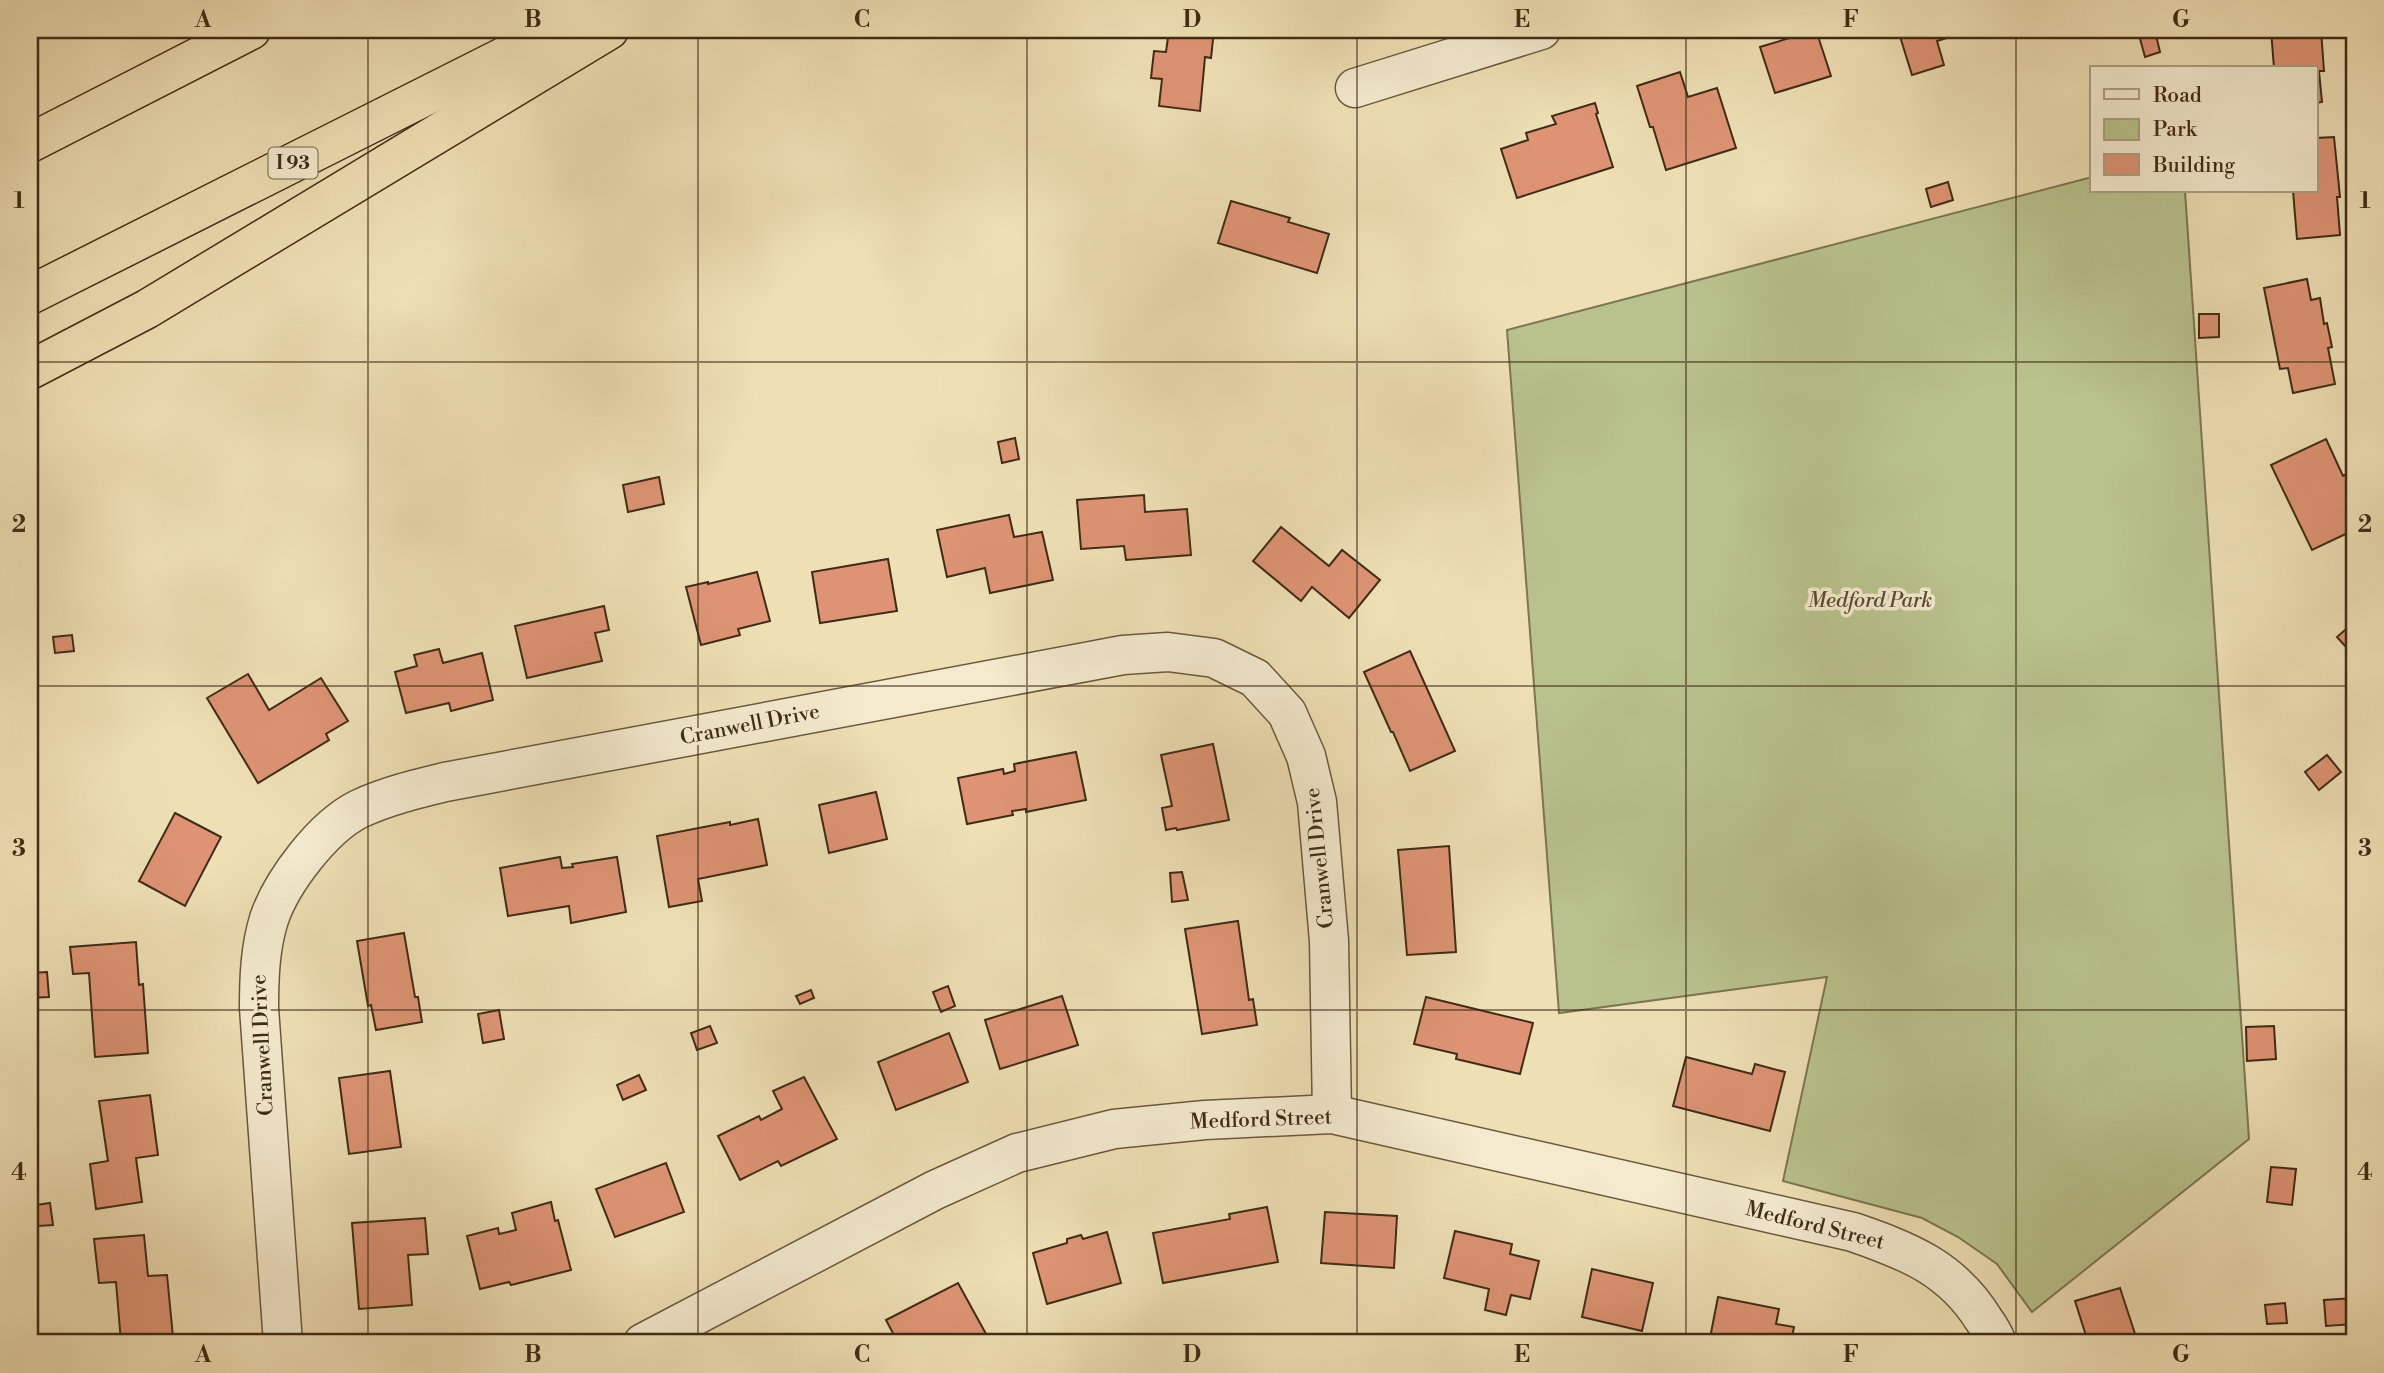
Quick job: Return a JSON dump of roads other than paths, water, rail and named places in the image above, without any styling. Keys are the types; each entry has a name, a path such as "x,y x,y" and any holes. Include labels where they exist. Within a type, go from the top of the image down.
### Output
{"highway":[{"path":"30,143 251,30"},
{"name":"I 93","path":"30,295 557,30"},
{"path":"30,370 147,309 610,30"}],"street":[{"path":"1355,88 1541,30"},
{"name":"Cranwell Drive","path":"283,1343 259,1009 260,963 270,918 290,877 312,849 356,810 400,793 445,782 1123,655 1168,652 1214,658 1255,678 1287,713 1306,756 1317,802 1329,941 1332,1114"},
{"name":"Medford Street","path":"645,1343 935,1190 1017,1153 1114,1129 1205,1120 1332,1114 1853,1233 1896,1247 1936,1268 1971,1298 1997,1343"}],"park label":[{"name":"Medford Park","path":"1870,601"}]}
